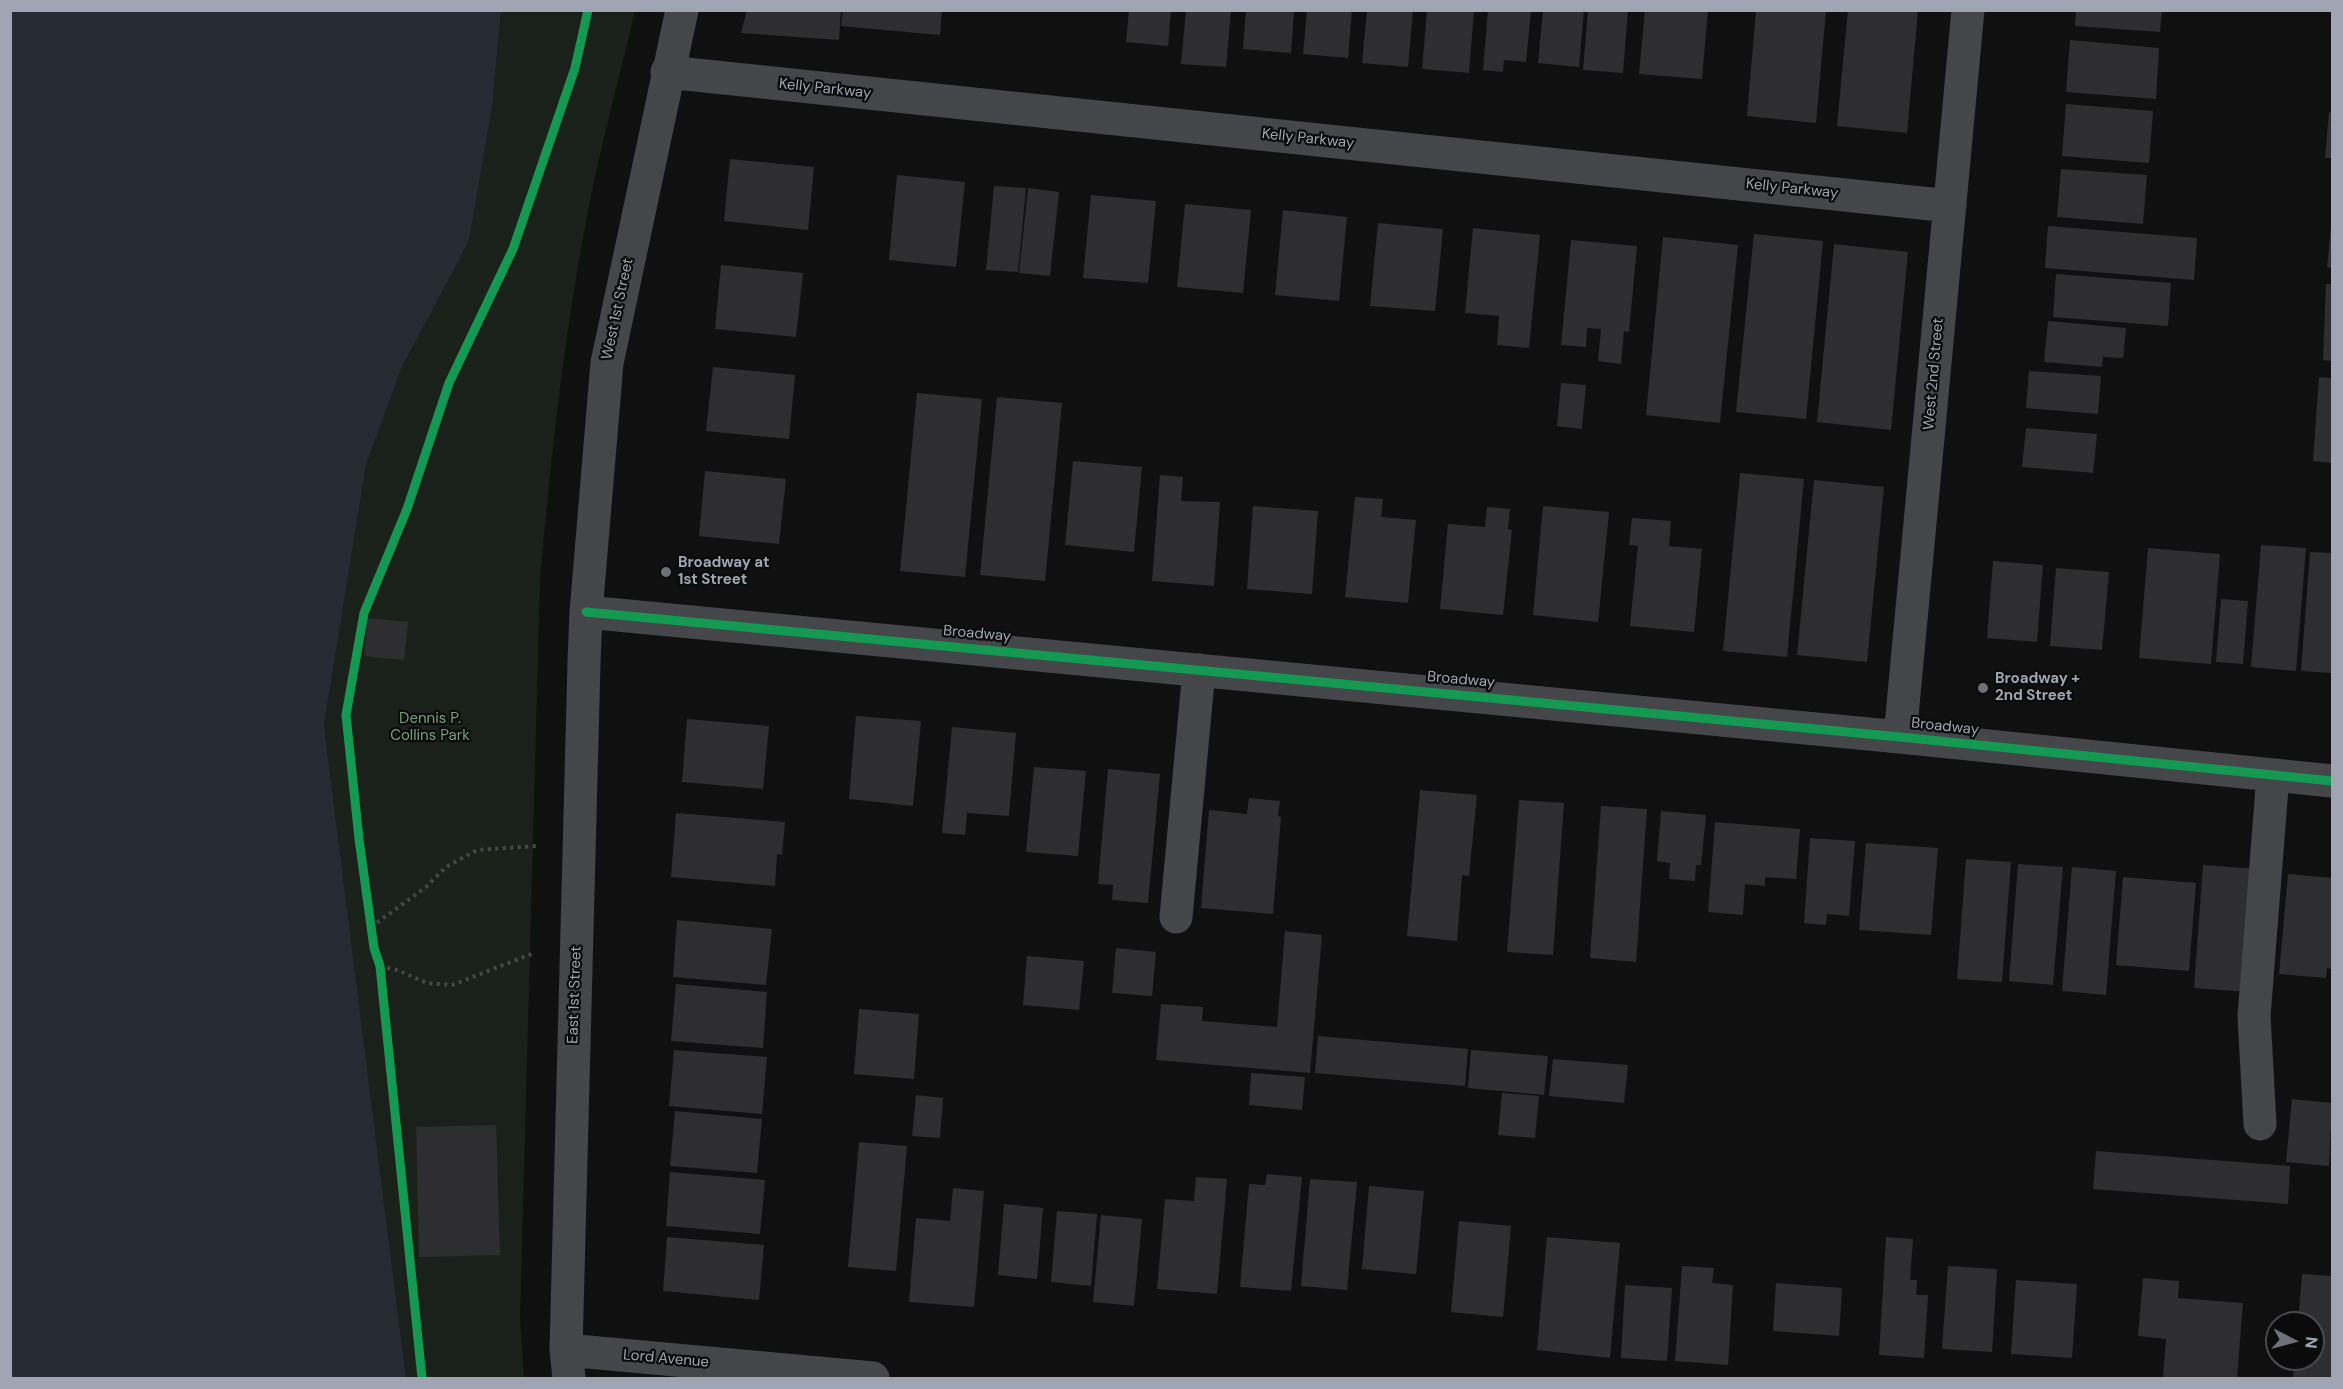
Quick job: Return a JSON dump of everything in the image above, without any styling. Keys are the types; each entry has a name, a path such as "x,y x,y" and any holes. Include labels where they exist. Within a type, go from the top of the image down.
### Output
{"street":[{"name":"West 1st Street","path":"586,612 607,363 681,10"},
{"name":"West 2nd Street","path":"1900,737 1968,10"},
{"name":"Kelly Parkway","path":"667,72 1950,206"},
{"name":"Broadway","path":"586,612 1900,737 2332,781"},
{"name":"East 1st Street","path":"567,1364 586,612"},
{"path":"1176,917 1199,670"},
{"path":"2259,1124 2254,1016 2273,775"},
{"name":"Lord Avenue","path":"567,1364 873,1378"}],"path":[{"path":"371,927 426,887 446,867 477,850 536,846"},
{"path":"370,916 373,937"},
{"path":"379,962 427,983 452,985 534,953"},
{"path":"379,962 381,978"}],"green space":[{"name":"Dennis P. Collins Park","path":"501,11 635,11 595,177 573,295 554,437 540,580 520,1318 524,1378 406,1378 324,726 366,465 402,367 469,241 492,108"}],"shaded area":[{"path":"10,11 501,11 492,108 469,241 402,367 366,465 324,726 406,1378 11,1378"}],"building":[{"path":"747,10 841,10 839,40 741,33"},
{"path":"843,10 942,10 940,35 841,26"},
{"path":"1129,10 1171,10 1168,46 1126,42"},
{"path":"1186,10 1231,10 1226,67 1181,64"},
{"path":"1246,10 1294,10 1291,53 1243,49"},
{"path":"1307,10 1352,10 1348,58 1303,54"},
{"path":"1367,10 1413,10 1408,67 1362,63"},
{"path":"1427,10 1474,10 1469,73 1422,69"},
{"path":"1488,10 1531,10 1526,62 1504,60 1503,72 1483,70"},
{"path":"1543,10 1584,10 1579,67 1538,63"},
{"path":"1588,10 1628,10 1623,73 1583,70"},
{"path":"1645,10 1708,10 1702,79 1639,74"},
{"path":"1756,10 1826,10 1816,123 1747,116"},
{"path":"1848,10 1918,10 1907,133 1837,126"},
{"path":"2076,10 2162,10 2160,32 2075,26"},
{"path":"2070,40 2159,48 2156,99 2066,92"},
{"path":"2066,104 2153,111 2149,163 2062,156"},
{"path":"2329,112 2332,113 2332,158 2325,158"},
{"path":"730,159 814,167 808,230 724,221"},
{"path":"2061,169 2147,175 2143,224 2057,217"},
{"path":"897,175 965,182 956,267 889,260"},
{"path":"994,186 1026,188 1018,272 986,270"},
{"path":"1028,188 1059,192 1050,276 1019,273"},
{"path":"1091,195 1156,201 1148,283 1083,278"},
{"path":"1185,204 1251,210 1243,293 1177,287"},
{"path":"1283,210 1347,217 1339,301 1275,295"},
{"path":"1378,223 1443,229 1435,311 1370,306"},
{"path":"2048,226 2197,238 2194,280 2045,268"},
{"path":"2332,226 2332,268 2327,267"},
{"path":"1473,228 1540,235 1529,348 1497,345 1499,316 1465,313"},
{"path":"1754,234 1823,241 1806,419 1736,412"},
{"path":"1663,237 1738,245 1720,423 1646,415"},
{"path":"1571,240 1637,246 1629,332 1624,331 1621,364 1598,361 1601,329 1587,328 1586,347 1561,345"},
{"path":"1834,244 1908,252 1891,430 1817,422"},
{"path":"721,265 803,273 796,337 715,329"},
{"path":"2056,274 2171,283 2168,326 2053,317"},
{"path":"2326,284 2332,284 2332,361 2323,360"},
{"path":"2048,321 2126,328 2123,358 2103,357 2102,367 2044,362"},
{"path":"713,367 795,375 789,439 706,431"},
{"path":"2029,371 2101,376 2098,414 2026,408"},
{"path":"2319,377 2332,378 2332,463 2313,461"},
{"path":"1561,383 1586,385 1582,429 1557,426"},
{"path":"917,393 982,399 965,577 900,571"},
{"path":"997,397 1062,403 1045,581 980,575"},
{"path":"2026,428 2097,434 2093,473 2022,467"},
{"path":"1073,461 1142,467 1134,552 1065,545"},
{"path":"705,471 786,479 779,544 699,536"},
{"path":"1740,473 1804,479 1787,657 1723,651"},
{"path":"1160,475 1183,477 1181,501 1220,502 1214,586 1152,581"},
{"path":"1814,480 1884,487 1867,662 1797,655"},
{"path":"1355,497 1383,499 1381,517 1416,520 1408,603 1345,597"},
{"path":"1253,506 1318,511 1312,594 1247,589"},
{"path":"1543,506 1609,512 1598,622 1533,615"},
{"path":"1487,507 1510,509 1508,529 1512,530 1503,615 1440,609 1448,524 1485,527"},
{"path":"1632,518 1671,521 1669,546 1702,549 1694,632 1630,626 1638,546 1629,545"},
{"path":"2261,545 2306,548 2296,671 2251,667"},
{"path":"2148,548 2220,554 2211,664 2139,658"},
{"path":"2310,552 2332,553 2332,673 2301,671"},
{"path":"1993,561 2043,565 2037,642 1987,638"},
{"path":"2056,568 2109,572 2102,650 2050,646"},
{"path":"2221,599 2248,601 2243,664 2216,662"},
{"path":"367,618 408,622 404,660 364,656"},
{"path":"856,716 921,721 913,806 849,799"},
{"path":"687,719 769,726 763,789 682,782"},
{"path":"952,727 1016,733 1009,816 967,813 965,835 942,833"},
{"path":"1034,767 1086,771 1078,856 1026,852"},
{"path":"1108,769 1160,774 1148,903 1112,900 1113,885 1098,884"},
{"path":"1420,790 1477,795 1469,876 1462,875 1457,941 1407,936"},
{"path":"1249,798 1280,801 1278,816 1281,817 1273,914 1201,908 1209,810 1247,814"},
{"path":"1519,800 1564,803 1553,955 1507,952"},
{"path":"1601,806 1647,809 1636,962 1590,958"},
{"path":"1661,811 1706,815 1701,865 1696,865 1695,881 1669,879 1670,863 1657,861"},
{"path":"676,813 785,822 782,855 777,854 775,886 671,877"},
{"path":"1715,822 1800,829 1796,879 1765,877 1765,886 1745,884 1743,915 1708,912"},
{"path":"1810,838 1855,841 1849,916 1827,914 1826,925 1804,923"},
{"path":"1866,843 1938,848 1931,935 1859,930"},
{"path":"1966,859 2011,862 2002,982 1957,979"},
{"path":"2018,864 2063,867 2053,985 2009,981"},
{"path":"2203,865 2256,869 2247,992 2194,988"},
{"path":"2072,867 2116,871 2106,995 2062,991"},
{"path":"2288,874 2332,878 2332,969 2327,968 2326,978 2279,974"},
{"path":"2123,877 2196,883 2189,971 2116,965"},
{"path":"677,920 772,929 766,985 673,977"},
{"path":"1285,931 1322,935 1310,1073 1156,1060 1161,1004 1203,1007 1202,1021 1277,1027"},
{"path":"1116,948 1156,952 1152,996 1112,993"},
{"path":"1027,956 1084,961 1079,1010 1023,1005"},
{"path":"676,984 767,992 763,1048 671,1041"},
{"path":"859,1009 919,1014 914,1079 854,1074"},
{"path":"1318,1036 1468,1049 1465,1086 1315,1073"},
{"path":"674,1050 767,1057 762,1114 669,1106"},
{"path":"1471,1050 1548,1056 1544,1095 1468,1088"},
{"path":"1553,1059 1628,1065 1624,1103 1549,1096"},
{"path":"1251,1073 1305,1077 1302,1110 1249,1105"},
{"path":"1502,1093 1539,1096 1535,1138 1498,1135"},
{"path":"916,1095 943,1098 940,1138 912,1136"},
{"path":"2292,1099 2332,1103 2329,1166 2286,1162"},
{"path":"675,1111 762,1119 757,1173 670,1166"},
{"path":"496,1125 500,1255 419,1257 416,1127"},
{"path":"859,1142 907,1146 896,1271 848,1267"},
{"path":"2096,1151 2290,1166 2288,1204 2093,1189"},
{"path":"670,1172 765,1180 760,1234 666,1226"},
{"path":"1267,1174 1302,1177 1291,1291 1240,1287 1249,1184 1265,1185"},
{"path":"1196,1177 1227,1179 1217,1294 1157,1289 1165,1199 1194,1201"},
{"path":"1310,1179 1357,1182 1347,1290 1301,1286"},
{"path":"1369,1186 1424,1191 1416,1274 1362,1269"},
{"path":"953,1188 984,1191 974,1307 909,1302 916,1218 950,1221"},
{"path":"1004,1204 1043,1208 1037,1279 998,1275"},
{"path":"1057,1211 1097,1214 1091,1286 1051,1282"},
{"path":"1101,1215 1142,1219 1134,1306 1093,1302"},
{"path":"1459,1221 1511,1226 1503,1317 1451,1312"},
{"path":"667,1237 764,1245 759,1300 663,1291"},
{"path":"1547,1237 1620,1243 1610,1358 1537,1350"},
{"path":"1886,1237 1913,1239 1910,1280 1917,1280 1916,1295 1928,1295 1924,1358 1879,1355"},
{"path":"1682,1266 1714,1268 1712,1283 1733,1285 1728,1365 1675,1361"},
{"path":"1948,1266 1997,1269 1992,1352 1942,1349"},
{"path":"2302,1274 2332,1276 2332,1378 2293,1378 2294,1371 2325,1371 2325,1311 2299,1311"},
{"path":"2143,1278 2179,1281 2178,1298 2243,1303 2237,1378 2163,1378 2166,1339 2138,1336"},
{"path":"2016,1280 2077,1284 2072,1358 2011,1354"},
{"path":"1776,1283 1842,1288 1839,1336 1773,1331"},
{"path":"1625,1285 1672,1288 1667,1361 1621,1358"}],"cycle path":[{"path":"422,1378 380,966 374,948 359,839 346,715 364,613 407,509 449,383 513,249 575,68 588,10"},
{"path":"586,612 1900,737 2332,781"}],"place":[{"name":"Broadway at 1st Street","path":"666,572"},
{"name":"Broadway + 2nd Street","path":"1983,688"}]}
